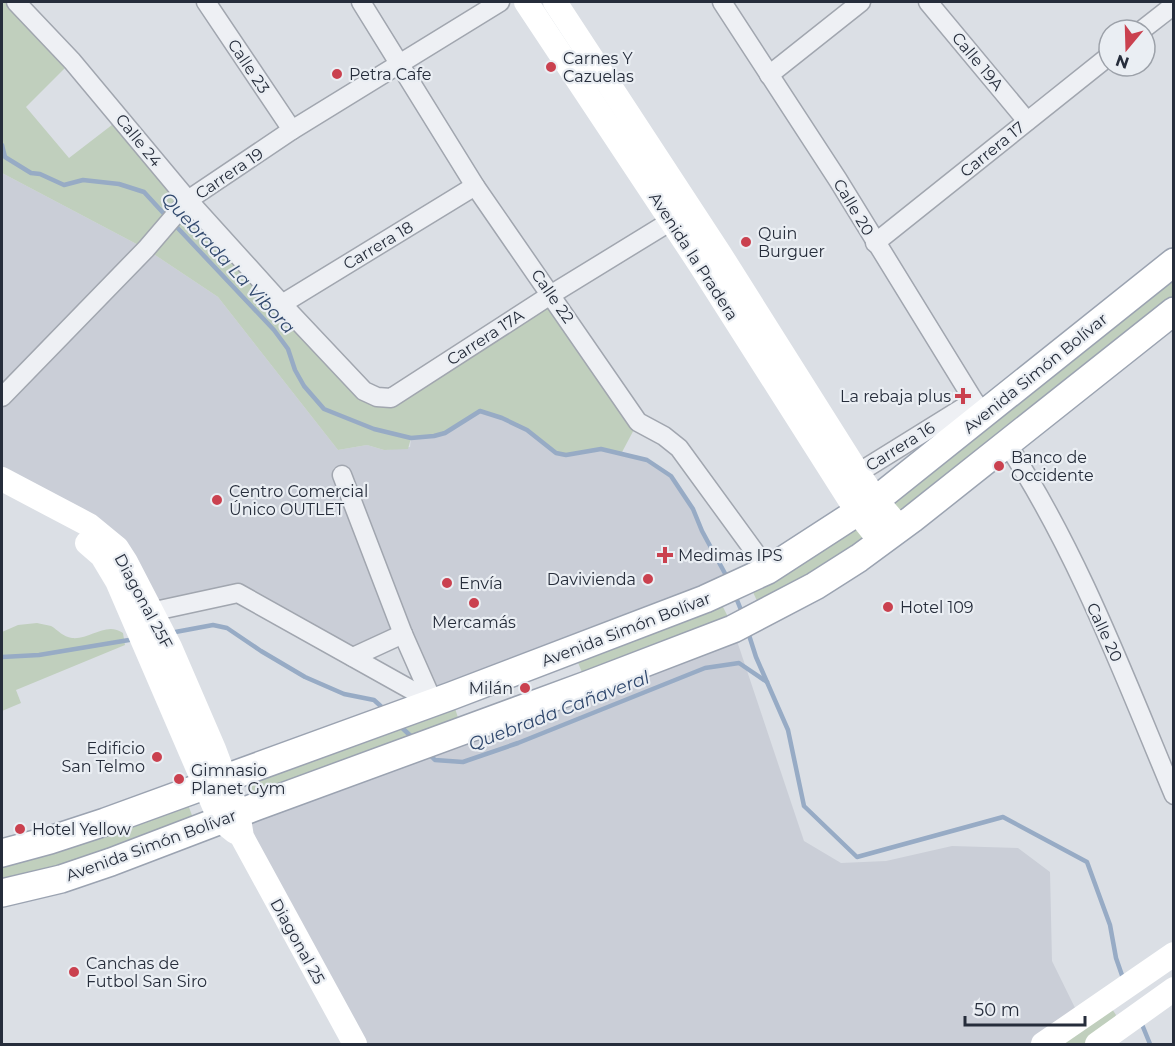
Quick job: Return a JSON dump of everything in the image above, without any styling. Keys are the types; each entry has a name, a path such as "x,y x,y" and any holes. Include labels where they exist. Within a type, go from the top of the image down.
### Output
{"main road":[{"name":"Avenida Simón Bolívar","path":"2,853 50,840 423,705 718,594 757,575 867,507 979,407 1173,262"},
{"name":"Avenida Simón Bolívar","path":"2,893 61,879 233,823 389,758 733,629 842,570 1007,444 1173,311"}],"street":[{"name":"Calle 24","path":"16,2 86,78 182,207 282,304 364,391 377,397 391,398"},
{"name":"Calle 23","path":"206,2 292,130"},
{"name":"Calle 22","path":"361,2 475,186 639,422 664,436 679,448 757,575"},
{"name":"Carrera 19","path":"2,397 156,238 182,207 292,130 500,2"},
{"name":"Avenida la Pradera","path":"526,2 671,221 867,507"},
{"name":"Avenida la Pradera","path":"555,2 720,254 858,473 867,507"},
{"name":"Calle 20","path":"722,2 838,180 875,243 979,407"},
{"path":"769,75 861,2"},
{"name":"Calle 19A","path":"928,2 1027,121"},
{"path":"1157,18 1173,5"},
{"name":"Carrera 17","path":"875,243 1097,66"},
{"name":"Carrera 18","path":"282,304 475,186"},
{"name":"Carrera 17A","path":"391,398 552,294 671,221"},
{"name":"Carrera 16","path":"858,473 979,407"},
{"name":"Calle 20","path":"1007,444 1048,512 1072,561 1128,680 1173,795"},
{"path":"342,475 403,634 423,705"},
{"name":"Diagonal 25F","path":"2,479 89,525 117,548 126,562 145,620 216,781"},
{"name":"Diagonal 25F","path":"2,498 80,538 91,546 102,556 145,620"},
{"path":"867,507 890,535"},
{"path":"145,620 238,593 353,657 423,705"},
{"path":"353,657 403,634"},
{"name":"Diagonal 25","path":"216,781 233,823 355,1044"},
{"path":"1043,1044 1173,954"},
{"path":"1097,1044 1166,994"},
{"path":"1053,1044 1070,1026"}],"shaded area":[{"path":"2,173 146,249 218,297 338,450 367,445 384,450 410,447 411,438 434,436 480,411 527,430 556,453 566,455 601,449 647,460 671,476 693,509 702,531 732,586 433,702 403,634 353,657 238,593 152,611 126,562 2,479"},
{"path":"733,629 804,841 841,863 886,861 952,846 1018,848 1050,872 1052,961 1080,1018 1043,1044 355,1044 238,813"}],"green space":[{"path":"2,2 16,2 72,61 26,107 69,158 121,118 377,397 552,294 638,422 621,454 601,449 566,455 556,453 527,430 480,411 445,433 411,438 408,449 384,450 367,445 338,450 218,297 146,249 2,173"},
{"path":"1173,274 1173,297 894,521 881,507"},
{"path":"863,519 875,535 759,605 751,588"},
{"path":"721,603 729,619 583,675 577,660"},
{"path":"37,623 51,626 63,635 72,638 104,630 117,630 123,633 125,645 16,690 21,703 2,711 2,632 18,625"},
{"path":"454,705 459,721 251,796 245,782"},
{"path":"187,802 193,818 58,867 2,880 2,861"},
{"path":"1112,1009 1116,1015 1102,1040 1097,1044 1043,1044"}],"waterway":[{"name":"Quebrada La Vibora","path":"2,145 5,157 31,173 40,174 64,185 83,180 119,184 144,192 167,217"},
{"name":"Quebrada La Vibora","path":"173,223 274,330 288,349 295,370 304,386 324,409 374,429 411,438 445,433 480,411 527,430 556,453 566,455 601,449 647,460 671,476 693,509 728,579"},
{"name":"Quebrada La Vibora","path":"735,595 743,615"},
{"name":"Quebrada Cañaveral","path":"170,633 213,625 227,628 305,677 344,694 374,700 385,710"},
{"name":"Quebrada La Vibora","path":"748,632 756,657 788,730 804,806 857,857 1003,817 1087,862 1110,925 1116,958 1124,981"},
{"name":"Quebrada Cañaveral","path":"2,657 39,655 135,639"},
{"name":"Quebrada Cañaveral","path":"429,754 435,760 463,762 518,743 705,668 739,663 767,682"},
{"name":"Quebrada Cañaveral","path":"399,725 415,740"},
{"name":"Quebrada La Vibora","path":"1141,1022 1150,1044"}],"place":[{"name":"Carnes Y Cazuelas","path":"551,67"},
{"name":"Petra Cafe","path":"337,74"},
{"name":"Quin Burguer","path":"746,242"},
{"name":"La rebaja plus","path":"963,396"},
{"name":"Banco de Occidente","path":"999,466"},
{"name":"Centro Comercial Único OUTLET","path":"217,500"},
{"name":"Medimas IPS","path":"665,555"},
{"name":"Davivienda","path":"648,579"},
{"name":"Envía","path":"447,583"},
{"name":"Mercamás","path":"474,603"},
{"name":"Hotel 109","path":"888,607"},
{"name":"Milán","path":"525,688"},
{"name":"Edificio San Telmo","path":"157,757"},
{"name":"Gimnasio Planet Gym","path":"179,779"},
{"name":"Hotel Yellow","path":"20,829"},
{"name":"Canchas de Futbol San Siro","path":"74,972"}]}
